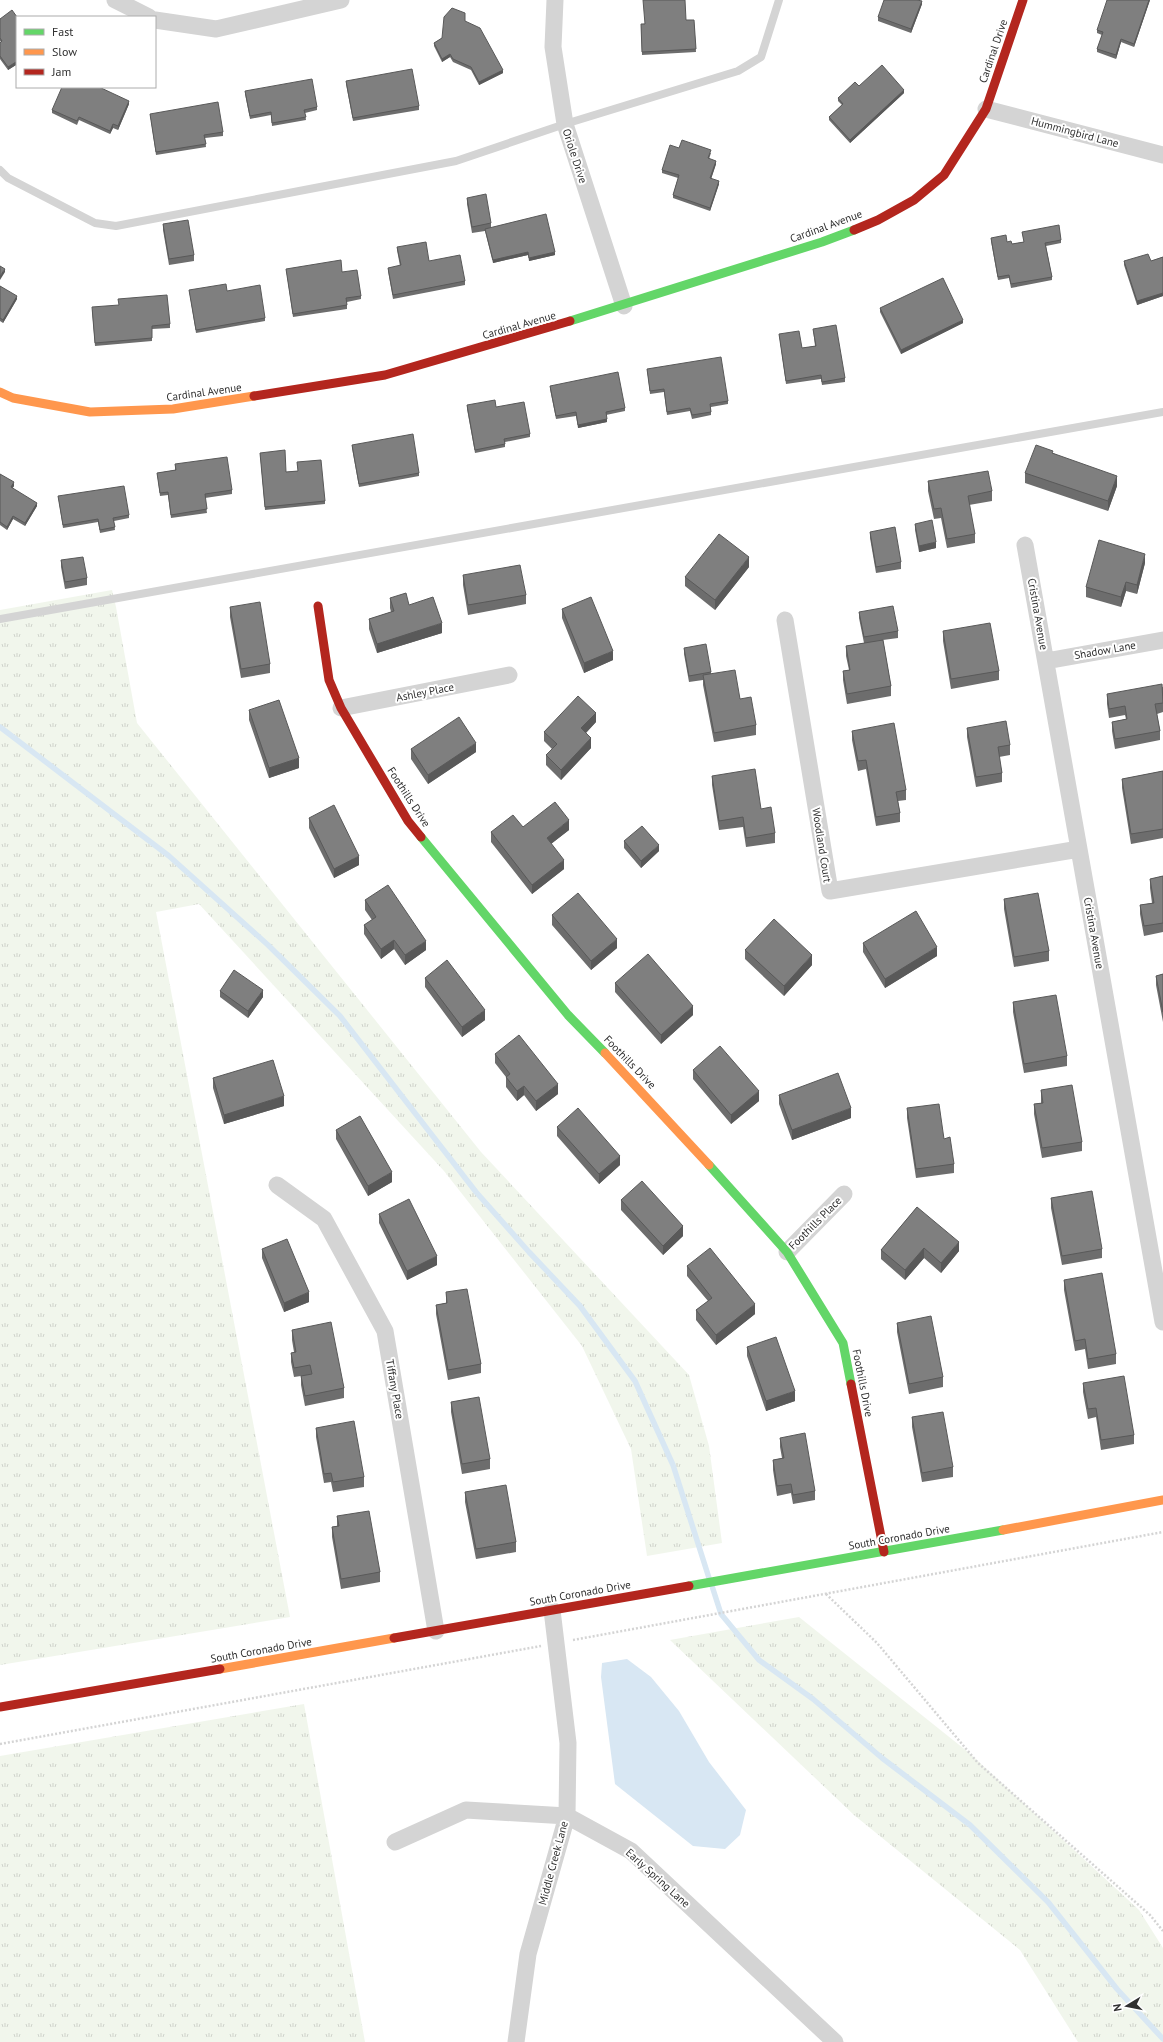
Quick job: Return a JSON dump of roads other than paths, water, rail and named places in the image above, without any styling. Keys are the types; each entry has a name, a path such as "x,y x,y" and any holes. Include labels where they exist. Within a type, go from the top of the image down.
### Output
{"street":[{"path":"115,0 147,16"},
{"path":"156,20 216,29 341,0"},
{"name":"Oriole Drive","path":"555,0 553,47 565,124 624,306"},
{"name":"Cardinal Drive","path":"986,109 1023,0"},
{"name":"Hummingbird Lane","path":"986,109 1163,155"},
{"name":"Cardinal Avenue","path":"0,392 13,398 90,412 173,410 385,375 624,306 822,242 878,220 914,200 944,175 986,109"},
{"name":"Cristina Avenue","path":"1026,545 1163,1322"},
{"name":"Foothills Drive","path":"318,606 329,680 341,708 408,821 568,1015 656,1106 787,1252 843,1343 884,1552"},
{"name":"Woodland Court","path":"785,620 830,891 1079,849"},
{"name":"Shadow Lane","path":"1046,661 1163,640"},
{"name":"Ashley Place","path":"341,708 509,675"},
{"name":"Tiffany Place","path":"277,1185 324,1219 385,1331 436,1631"},
{"name":"Foothills Place","path":"787,1252 844,1194"},
{"name":"South Coronado Drive","path":"0,1707 884,1552 1163,1500"},
{"name":"Middle Creek Lane","path":"516,2042 528,1954 566,1816 568,1743 552,1610"},
{"name":"Early Spring Lane","path":"395,1842 466,1810 566,1816 631,1851 836,2042"}],"lane":[{"path":"0,170 8,178 95,223 116,226 456,161 565,124 738,72 761,57 779,0"},
{"path":"0,619 1163,412"}],"waterway":[{"path":"0,727 169,856 268,945 340,1016 476,1192 529,1252 580,1306 635,1381 673,1465 709,1578"},
{"path":"712,1586 721,1614 759,1660 813,1699 882,1758 970,1825 1048,1902 1117,1989 1163,2039"}]}
